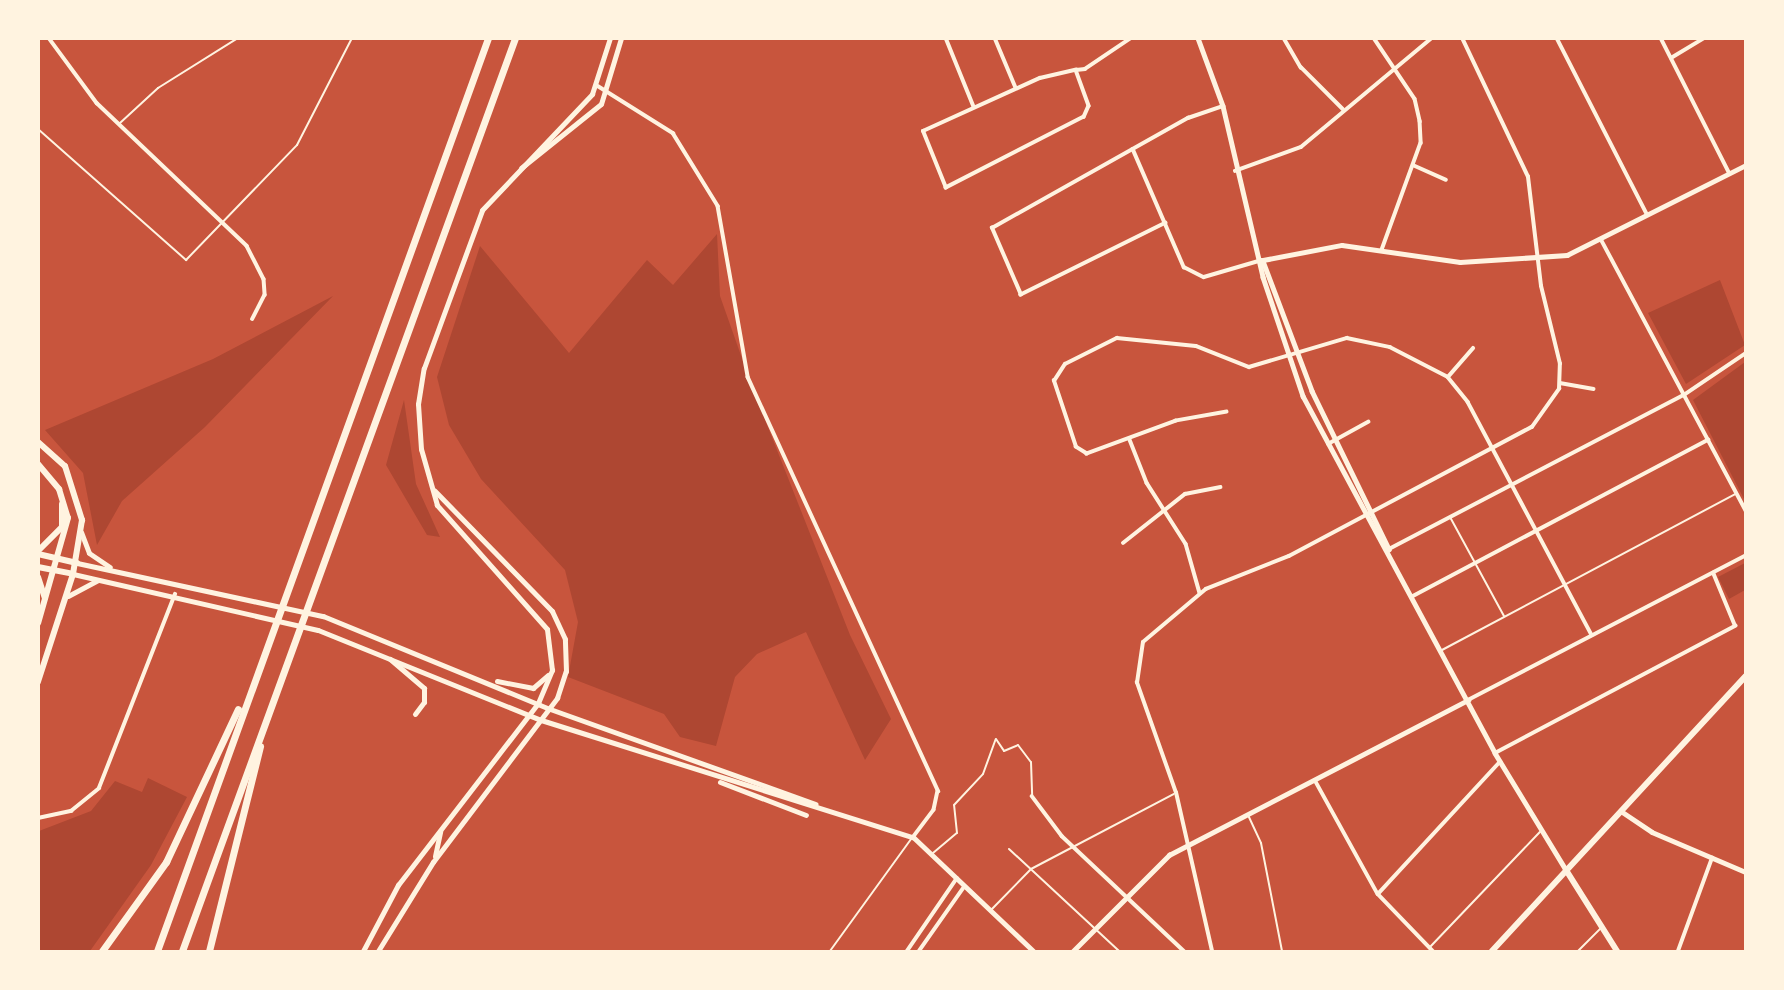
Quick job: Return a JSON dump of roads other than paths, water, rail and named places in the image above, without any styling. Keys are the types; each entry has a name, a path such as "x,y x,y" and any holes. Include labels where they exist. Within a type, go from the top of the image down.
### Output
{"highway":[{"path":"182,951 515,38"},
{"path":"157,951 487,41"},
{"path":"109,951 191,816 260,661"},
{"path":"209,951 271,705"},
{"path":"102,951 123,924"}],"main road":[{"path":"363,951 380,914 439,831 538,703 552,670 547,629 452,528 435,491 418,432 424,368 478,218 519,169 598,86 610,38"},
{"path":"519,169 578,127 608,92 621,38"},
{"path":"38,442 74,482 81,532 74,574 38,682"},
{"path":"38,464 59,489 68,518 38,623"},
{"path":"59,489 62,527 38,552 76,563 262,598 323,616 489,680 550,709 841,814"},
{"path":"378,951 433,862 550,709 566,671 560,625 435,491"},
{"path":"81,532 94,558 120,571"},
{"path":"38,566 175,594 318,630 363,644 529,716 708,776 913,837 1032,951"},
{"path":"38,577 44,607"},
{"path":"66,599 76,586 103,579"},
{"path":"363,644 401,665 424,688 424,702 415,715"},
{"path":"489,680 533,688 552,670"},
{"path":"1492,951 1745,676"},
{"path":"708,776 806,815"},
{"path":"433,862 439,831"},
{"path":"1566,870 1617,951"}],"street":[{"path":"49,38 119,124 222,223 261,266 265,295 253,319"},
{"path":"946,38 974,107"},
{"path":"995,38 1016,89"},
{"path":"1076,70 1088,106 1084,117 946,188 923,131 1016,89 1076,70 1131,38"},
{"path":"1198,38 1223,106 1235,171 1263,260 1297,352 1413,596 1500,762 1566,870"},
{"path":"1284,38 1301,67 1343,110"},
{"path":"1374,38 1415,99 1420,121 1413,165 1382,250"},
{"path":"1235,171 1301,146 1392,65 1432,38"},
{"path":"1212,951 1176,793 1141,699 1140,648 1200,593 1365,515 1541,419 1560,383 1522,158 1462,38"},
{"path":"1557,38 1647,215"},
{"path":"1661,38 1729,172"},
{"path":"1671,58 1704,38"},
{"path":"598,86 679,139 720,214 737,345 748,377 938,791 934,810 913,837"},
{"path":"1166,223 1021,295 992,228 1133,149 1223,106"},
{"path":"1133,149 1184,267 1194,273 1218,274 1326,245 1460,262 1539,260 1601,239 1745,165"},
{"path":"1413,165 1446,180"},
{"path":"1601,239 1745,511"},
{"path":"1263,260 1287,356 1365,515 1389,549"},
{"path":"1227,412 1176,421 1089,454 1078,450 1054,391 1062,367 1117,338 1196,346 1243,367 1287,356 1333,340 1364,339 1448,377 1494,447 1592,635"},
{"path":"1448,377 1473,348"},
{"path":"1389,549 1684,395 1745,353"},
{"path":"1560,383 1592,389"},
{"path":"1328,444 1368,422"},
{"path":"1130,440 1142,474 1166,508 1186,544 1200,593"},
{"path":"1413,596 1708,440"},
{"path":"1123,543 1166,508 1198,489 1220,487"},
{"path":"1073,951 1126,896 1188,844 1745,555"},
{"path":"1495,753 1735,626 1713,573"},
{"path":"38,818 71,811 99,788 175,594"},
{"path":"1378,894 1500,762"},
{"path":"1315,780 1378,894 1433,951"},
{"path":"1032,796 1073,846 1184,951"},
{"path":"1621,811 1652,832 1745,872"},
{"path":"1678,951 1712,857"},
{"path":"907,951 957,878"},
{"path":"919,951 965,886"}],"lane":[{"path":"119,124 158,88 238,38"},
{"path":"38,129 186,260 297,145 352,38"},
{"path":"1442,650 1736,494"},
{"path":"1450,516 1504,616"},
{"path":"933,854 957,833 954,805 983,774 996,739 1004,751 1018,745 1031,762 1032,796"},
{"path":"991,911 1031,869 1176,793"},
{"path":"1248,814 1261,843 1282,951"},
{"path":"1429,947 1542,831"},
{"path":"830,951 913,837"},
{"path":"1009,849 1119,951"},
{"path":"1578,951 1602,927"}]}
